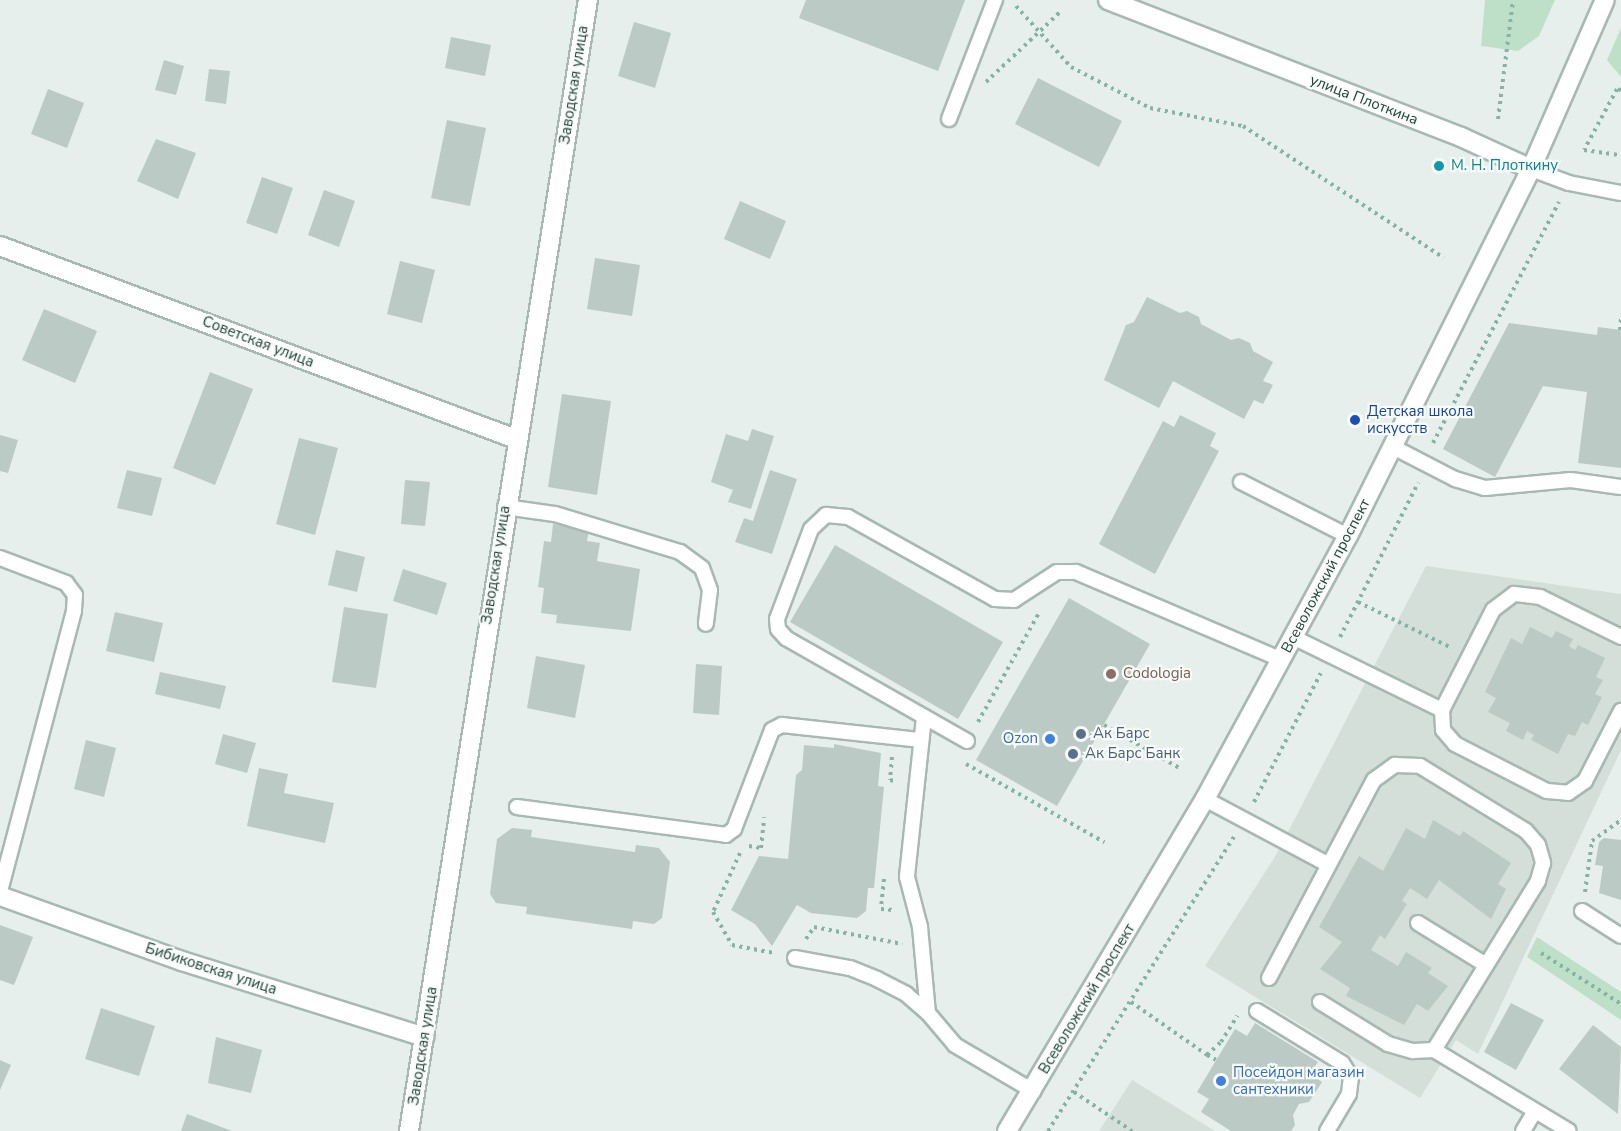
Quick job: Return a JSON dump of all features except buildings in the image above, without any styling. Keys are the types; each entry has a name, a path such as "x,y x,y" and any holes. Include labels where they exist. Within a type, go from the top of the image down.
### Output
{"street":[{"name":"Заводская улица","path":"409,1131 505,507 588,0"},
{"name":"улица Плоткина","path":"1108,0 1461,137 1531,170"},
{"name":"Всеволожский проспект","path":"1007,1131 1033,1091 1205,799 1348,536 1531,170 1605,0"},
{"name":"Советская улица","path":"0,246 516,439"},
{"name":"Бибиковская улица","path":"0,896 182,961 424,1037"}],"lane":[{"path":"949,118 995,0"},
{"name":"улица Плоткина","path":"1531,170 1569,183 1621,193"},
{"path":"1393,447 1455,479 1485,488 1571,480 1621,487"},
{"path":"1241,482 1348,536"},
{"path":"505,507 555,514 680,552 702,568 710,590 706,624"},
{"path":"967,741 786,638 778,630 777,619 811,529 826,514 848,517 995,599 1014,600 1056,572 1076,572 1282,660"},
{"path":"0,558 66,582 75,595 74,611 0,892"},
{"path":"1621,637 1539,597 1514,594 1493,610 1442,710 1443,730 1455,744 1547,791 1568,793 1585,781 1621,711"},
{"path":"1294,638 1442,710"},
{"path":"924,717 908,877 921,947 928,1013"},
{"path":"517,807 726,835 734,829 772,730 782,725 921,740"},
{"path":"1269,978 1374,780 1395,765 1420,766 1526,831 1541,854 1538,881 1434,1050"},
{"path":"1205,799 1329,865"},
{"path":"1582,910 1621,936"},
{"path":"1418,923 1486,965"},
{"path":"795,958 850,968 906,994 928,1013 955,1045 1033,1091"},
{"path":"1320,1002 1388,1044 1434,1050 1534,1113 1569,1131"},
{"path":"1257,1011 1342,1063 1351,1077 1349,1094 1328,1131"},
{"path":"1523,1131 1534,1113"}],"path":[{"path":"1011,0 1071,67 1150,108 1243,126 1444,258"},
{"path":"1498,119 1514,0"},
{"path":"966,74 989,83 1061,11"},
{"path":"1621,90 1617,89 1584,150 1621,155"},
{"path":"1048,1131 1245,820 1358,602 1425,464 1550,220"},
{"path":"1620,330 1621,319"},
{"path":"1358,602 1469,656"},
{"path":"1018,651 957,758 1104,842"},
{"path":"1104,725 1181,769"},
{"path":"765,812 761,848 743,846 713,912 732,945 795,958 814,927 921,947"},
{"path":"1582,910 1592,841 1621,820"},
{"path":"883,887 881,909 890,910"},
{"path":"1541,952 1621,1004"},
{"path":"1131,1002 1216,1060"},
{"path":"1207,1055 1221,1042 1240,1011 1257,1011"},
{"path":"1074,1092 1132,1131"}],"shaded area":[{"path":"1426,566 1621,594 1621,750 1478,1054 1456,1040 1420,1098 1205,966 1276,855"},
{"path":"1132,1080 1215,1131 1099,1131"}],"green space":[{"path":"1485,0 1555,0 1539,36 1518,51 1481,46"},
{"path":"1621,28 1621,77 1607,60"},
{"path":"1537,937 1621,992 1621,1020 1527,957"}],"place":[{"name":"М. Н. Плоткину","path":"1439,166"},
{"name":"Детская школа искусств","path":"1355,420"},
{"name":"Codologia","path":"1111,674"},
{"name":"Ак Барс","path":"1081,734"},
{"name":"Ozon","path":"1050,739"},
{"name":"Ак Барс Банк","path":"1073,754"},
{"name":"Посейдон магазин сантехники","path":"1221,1081"}]}
